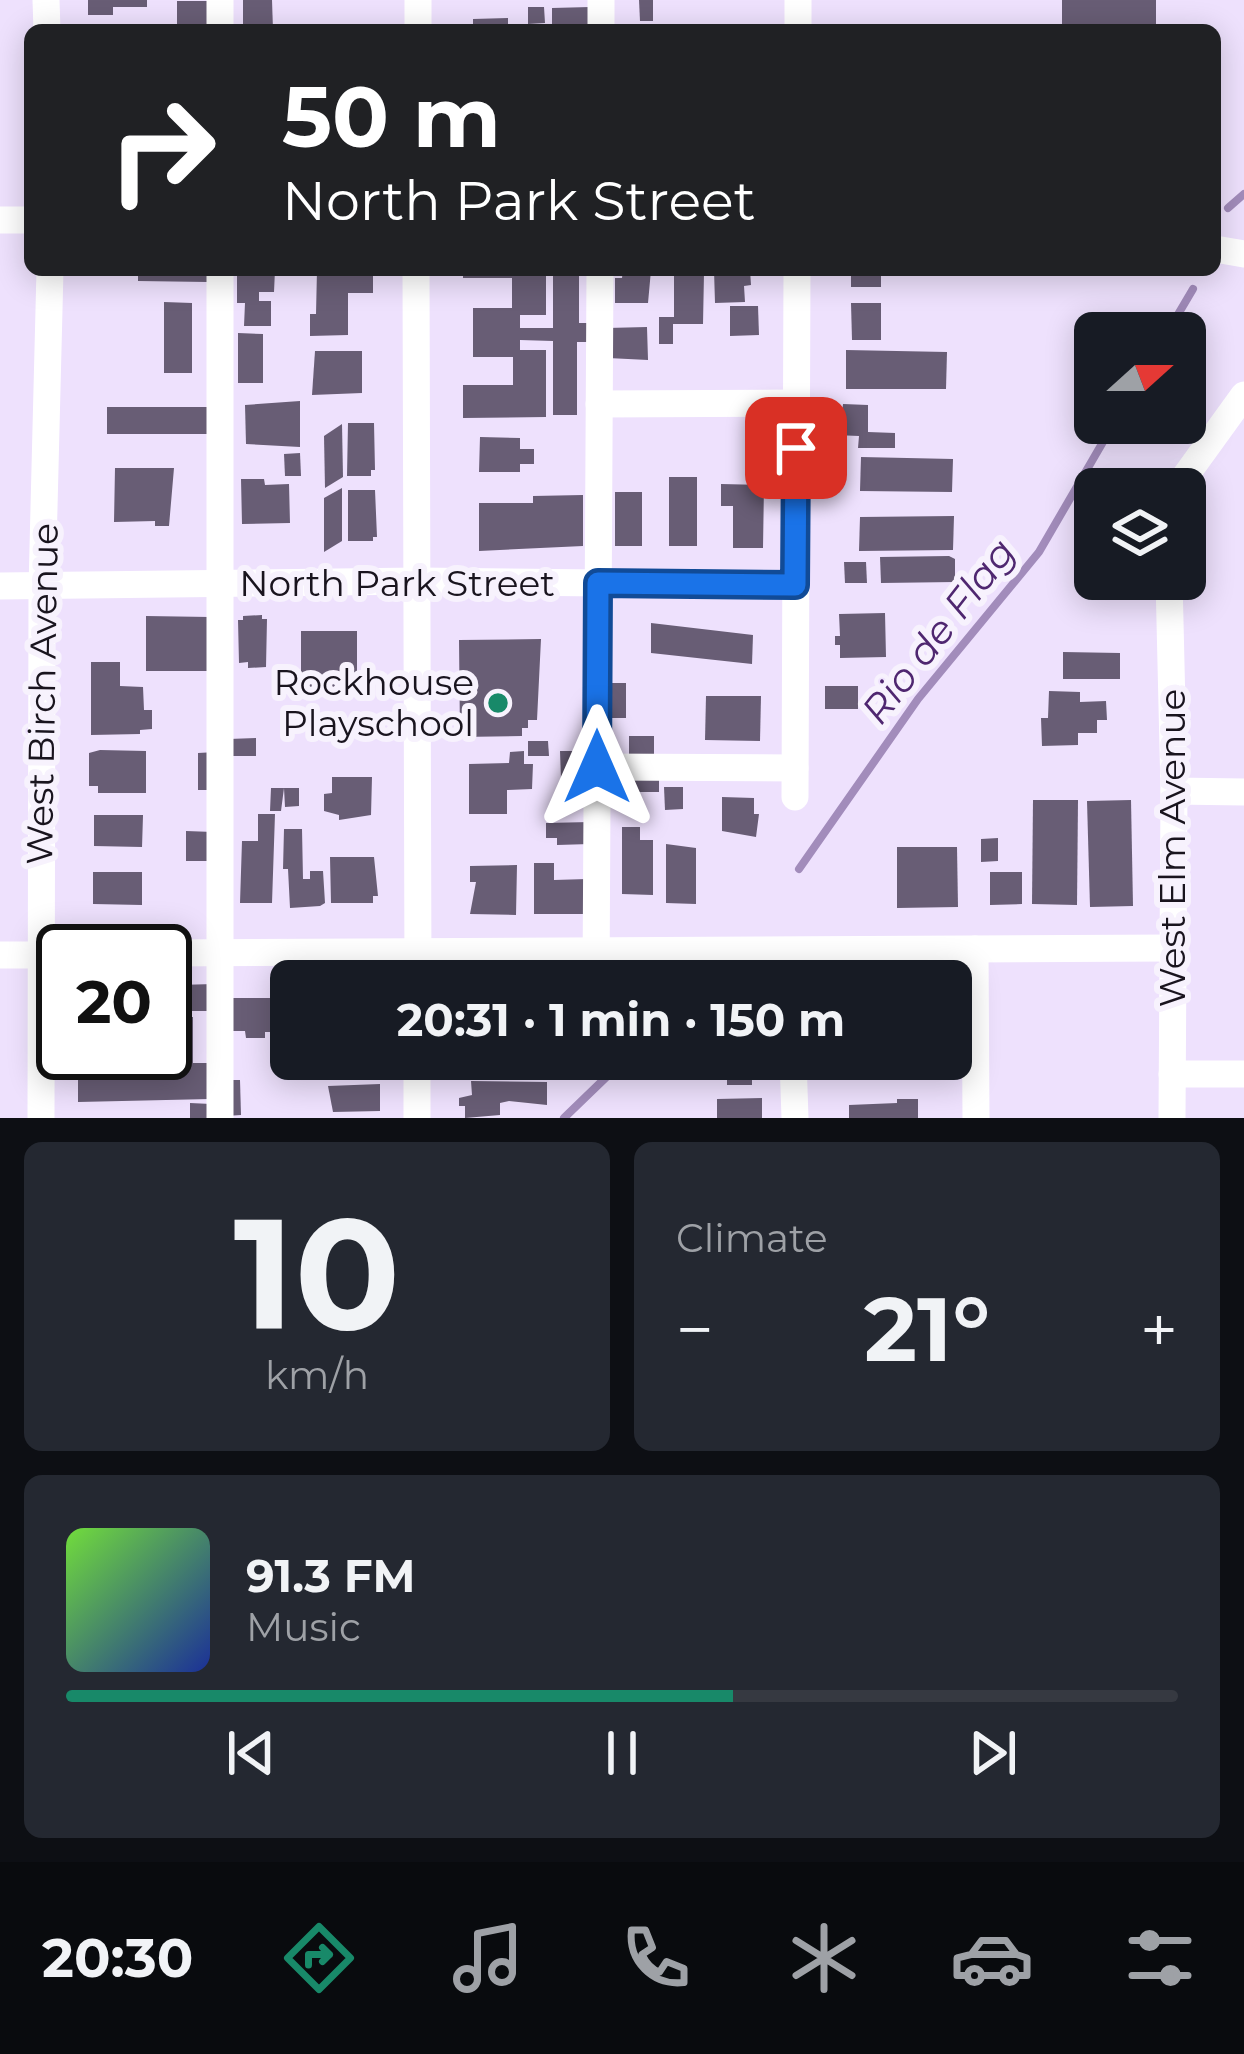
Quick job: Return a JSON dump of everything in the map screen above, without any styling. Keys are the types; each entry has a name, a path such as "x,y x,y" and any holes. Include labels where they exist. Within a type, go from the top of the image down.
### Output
{"street":[{"name":"West Birch Avenue","path":"50,276 42,586 51,924"},
{"path":"220,276 220,1118"},
{"path":"416,276 418,960"},
{"path":"596,960 600,276"},
{"path":"597,767 795,783 797,276"},
{"path":"1191,468 1244,395"},
{"path":"599,404 796,403"},
{"name":"North Park Street","path":"0,586 419,581 795,585"},
{"name":"West Elm Avenue","path":"1169,600 1172,1118"},
{"path":"1174,791 1244,792"},
{"path":"192,953 1172,948"},
{"path":"975,949 976,1118"},
{"path":"790,950 790,960"},
{"path":"0,955 36,955"},
{"path":"1172,1074 1244,1074"},
{"name":"West Birch Avenue","path":"41,1118 44,1080"},
{"path":"417,1080 417,1118"},
{"path":"794,1080 795,1118"}],"building":[{"path":"88,0 147,0 147,7 113,7 113,15 88,15"},
{"path":"243,0 272,0 273,24 243,24"},
{"path":"639,0 653,0 653,21 640,21"},
{"path":"1062,0 1156,0 1156,24 1062,24"},
{"path":"177,1 207,1 207,24 177,24"},
{"path":"528,7 544,7 545,23 528,24"},
{"path":"590,7 590,24 552,24 552,8"},
{"path":"508,18 508,24 473,24 473,19"},
{"path":"138,276 208,276 208,282 138,281"},
{"path":"237,276 275,276 274,292 259,292 259,301 271,301 271,326 244,326 245,303 237,303"},
{"path":"317,276 373,276 373,293 348,293 348,335 310,336 310,314 316,314"},
{"path":"546,276 546,315 520,315 520,328 553,328 553,276 579,276 579,323 587,323 587,342 577,342 577,415 553,415 553,341 520,340 520,350 546,350 546,417 463,418 463,385 513,385 513,357 473,357 473,308 512,308 512,278 463,278"},
{"path":"650,276 648,303 615,303 615,278"},
{"path":"674,276 704,276 703,324 673,324 673,344 659,344 659,317 674,317"},
{"path":"714,276 750,276 751,285 744,286 745,302 715,303"},
{"path":"851,276 881,276 881,287 851,287"},
{"path":"164,302 192,303 192,373 164,373"},
{"path":"851,303 881,303 881,340 852,340"},
{"path":"730,306 758,306 759,335 730,336"},
{"path":"647,327 648,360 608,358 607,328"},
{"path":"238,333 263,334 263,383 238,383"},
{"path":"846,350 947,352 946,389 846,389"},
{"path":"315,351 362,351 362,393 312,395"},
{"path":"300,401 300,447 246,444 245,405"},
{"path":"843,404 868,405 868,432 895,433 895,448 858,448 859,436 835,435 836,413 842,413"},
{"path":"107,407 208,407 207,434 107,434"},
{"path":"348,423 374,423 375,470 371,476 347,476"},
{"path":"342,424 343,477 325,488 324,436"},
{"path":"480,437 520,438 520,449 534,449 534,464 520,464 520,472 479,472"},
{"path":"300,453 301,476 285,476 284,454"},
{"path":"861,457 953,459 952,492 860,491"},
{"path":"115,468 174,468 169,526 155,526 155,521 114,522"},
{"path":"669,477 697,477 697,546 669,546"},
{"path":"241,479 289,484 290,523 242,524"},
{"path":"721,484 764,485 763,548 733,548 733,506 721,506"},
{"path":"342,488 342,541 324,552 324,498"},
{"path":"348,490 375,490 377,537 373,541 348,541"},
{"path":"615,492 642,492 642,546 615,546"},
{"path":"583,495 583,546 479,551 479,503 533,503 533,496"},
{"path":"954,516 953,550 859,551 860,517"},
{"path":"880,557 955,559 955,582 881,583"},
{"path":"844,562 866,562 867,583 845,583"},
{"path":"885,613 886,657 840,658 840,645 835,645 835,636 840,636 839,614"},
{"path":"262,615 267,619 266,667 248,668 248,662 239,663 238,620"},
{"path":"146,616 210,617 210,671 146,671"},
{"path":"651,623 753,635 752,664 651,653"},
{"path":"301,631 357,631 357,688 301,688"},
{"name":"Rockhouse Playschool","path":"541,639 537,720 528,720 522,736 460,737 459,640"},
{"path":"1063,652 1120,653 1120,679 1063,679"},
{"path":"91,662 120,662 120,686 143,687 144,710 152,710 152,729 140,730 140,734 91,735"},
{"path":"608,683 626,683 626,718 608,718"},
{"path":"825,686 858,686 858,709 825,709"},
{"path":"1049,691 1080,692 1080,702 1106,701 1107,720 1097,720 1097,733 1078,733 1078,745 1042,746 1041,718 1048,718"},
{"path":"706,696 761,696 760,741 705,740"},
{"path":"629,736 654,736 654,755 629,755"},
{"path":"256,738 256,756 230,756 229,739"},
{"path":"528,741 548,741 549,756 528,756"},
{"path":"146,751 146,793 98,793 98,786 89,786 89,753"},
{"path":"524,751 524,764 533,764 532,789 507,790 507,814 469,814 469,764 509,763 510,752"},
{"path":"560,751 587,751 587,779 561,779"},
{"path":"216,752 215,790 198,790 198,753"},
{"path":"610,775 659,775 659,792 629,792 629,803 610,803"},
{"path":"332,777 372,777 371,815 339,820 339,815 324,811 324,794 332,793"},
{"path":"664,787 683,787 683,809 665,810"},
{"path":"271,788 284,788 281,811 270,811"},
{"path":"284,788 299,788 299,806 285,807"},
{"path":"722,797 754,798 754,814 759,814 756,837 722,831"},
{"path":"1033,800 1078,800 1077,905 1032,904"},
{"path":"1131,800 1133,906 1090,907 1087,801"},
{"path":"258,814 275,814 272,903 240,903 242,841 258,841"},
{"path":"94,815 143,815 142,847 94,846"},
{"path":"590,822 590,844 557,845 557,838 546,838 546,823"},
{"path":"622,827 640,827 640,840 653,840 653,895 622,894"},
{"path":"284,829 302,829 303,879 310,879 310,871 323,871 325,903 320,906 290,908 288,869 283,869"},
{"path":"186,831 213,832 213,861 186,861"},
{"path":"998,838 998,861 981,862 981,839"},
{"path":"666,844 696,848 696,904 666,903"},
{"path":"897,847 957,847 958,907 897,908"},
{"path":"330,857 374,857 378,896 373,896 373,903 331,903"},
{"path":"534,863 554,863 554,880 587,879 587,914 534,914"},
{"path":"517,865 516,915 470,914 476,882 470,882 470,866"},
{"path":"93,872 142,872 142,905 93,904"},
{"path":"990,872 1022,872 1022,904 990,905"},
{"path":"214,984 214,1011 192,1011 192,985"},
{"path":"233,998 270,998 270,1032 265,1032 265,1038 246,1038 245,1031 231,1031"},
{"path":"193,1017 193,1063 210,1063 210,1099 78,1102 78,1080 192,1080"},
{"path":"225,1080 240,1080 241,1115 226,1116"},
{"path":"727,1080 752,1080 752,1085 727,1085"},
{"path":"471,1081 547,1082 547,1105 509,1101 500,1103 500,1115 465,1118 459,1098 472,1095"},
{"path":"380,1084 380,1111 333,1112 328,1086"},
{"path":"762,1098 762,1118 717,1118 717,1099"},
{"path":"897,1099 918,1099 918,1118 849,1118 849,1105 897,1103"},
{"path":"190,1103 211,1104 211,1118 190,1118"}],"waterway":[{"name":"Rio de Flag","path":"1228,208 1244,194"},
{"name":"Rio de Flag","path":"1179,312 1193,289"},
{"name":"Rio de Flag","path":"799,869 918,699 1039,552 1102,444"},
{"name":"Rio de Flag","path":"564,1118 603,1080"}],"place":[{"name":"Rockhouse Playschool","path":"498,703"}],"route":[{"path":"597,767 598,583 795,585 796,448"}]}
